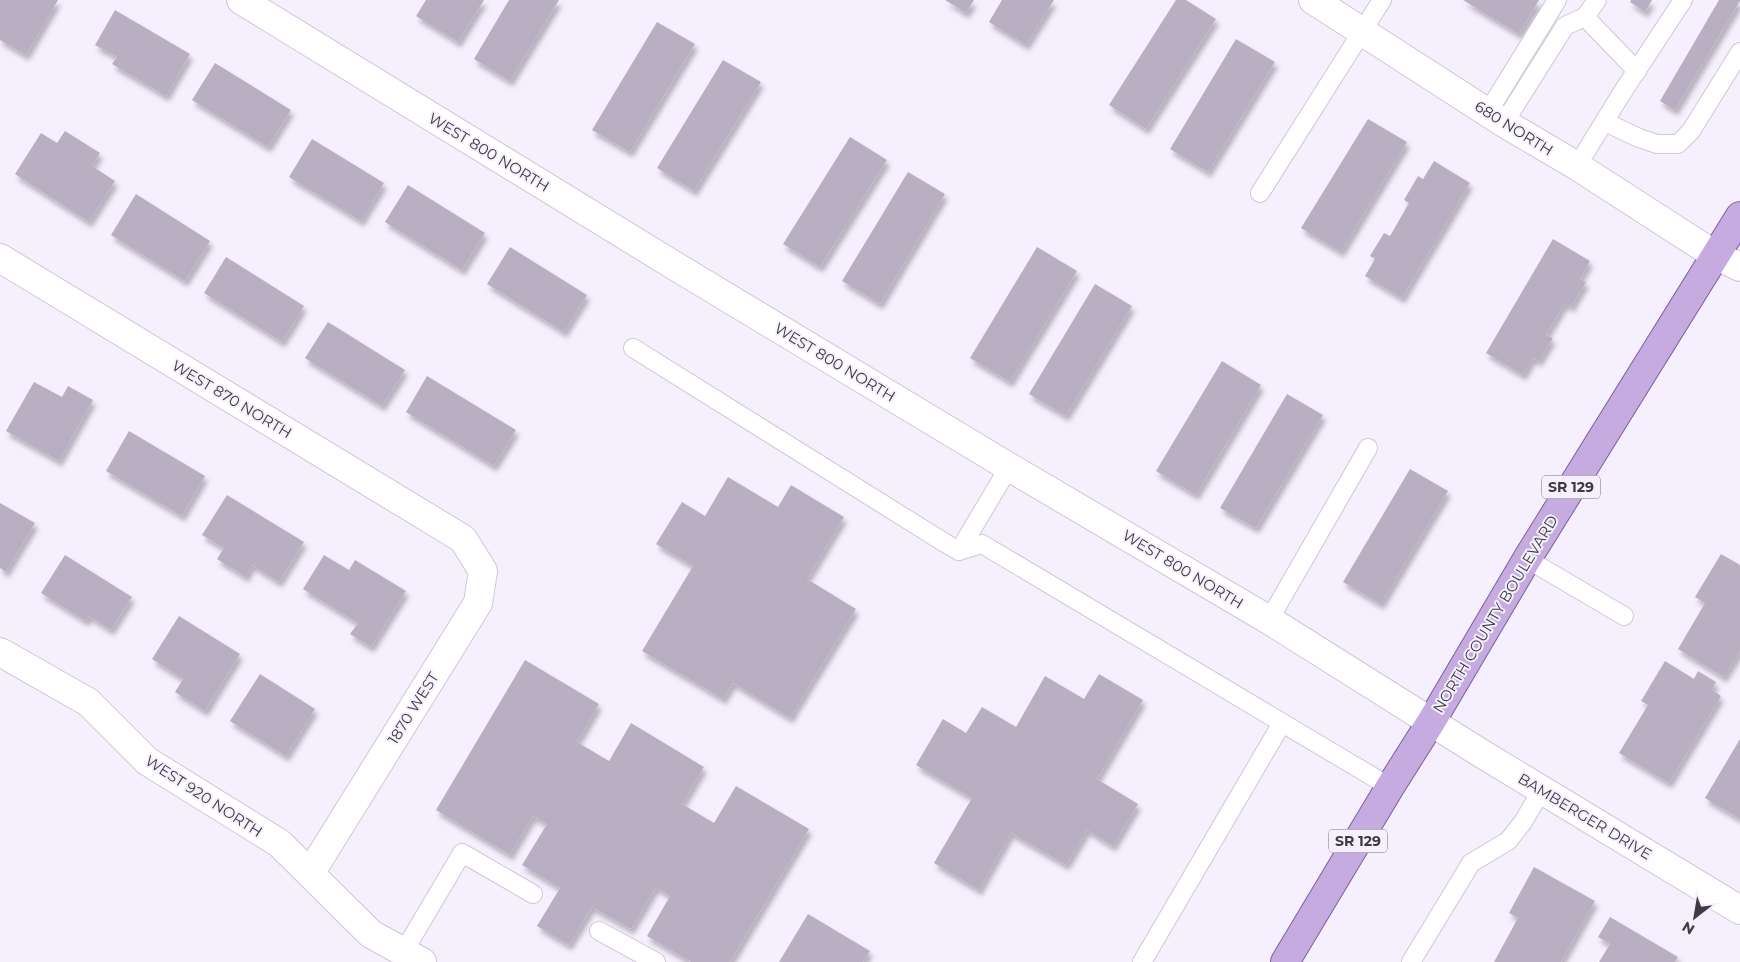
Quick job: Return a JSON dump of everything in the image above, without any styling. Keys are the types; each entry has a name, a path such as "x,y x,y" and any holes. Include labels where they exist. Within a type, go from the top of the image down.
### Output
{"main road":[{"name":"NORTH COUNTY BOULEVARD","path":"1285,962 1390,787 1432,722 1527,558 1740,216"}],"street":[{"name":"WEST 800 NORTH","path":"240,0 1009,467 1269,620 1432,722"},
{"name":"680 NORTH","path":"1313,0 1496,118 1577,166 1715,255 1740,267"},
{"name":"WEST 870 NORTH","path":"0,258 463,539"},
{"name":"1870 WEST","path":"310,872 478,603 483,571 463,539"},
{"name":"WEST 920 NORTH","path":"0,652 88,702 147,761 279,843 371,934 413,956"},
{"name":"BAMBERGER DRIVE","path":"1432,722 1740,910"}],"lane":[{"path":"1260,193 1382,0"},
{"path":"1496,118 1557,0"},
{"path":"1496,118 1565,26 1585,17 1597,0"},
{"path":"1577,166 1683,0"},
{"path":"1585,17 1637,71"},
{"path":"1605,122 1657,144 1678,144 1691,131 1740,52"},
{"path":"633,348 959,551 982,544 1390,787"},
{"path":"1269,620 1368,448"},
{"path":"959,551 1009,467"},
{"path":"1527,558 1624,616"},
{"path":"1142,962 1282,723"},
{"path":"1411,962 1471,863 1508,841 1523,822 1542,790"},
{"path":"413,956 462,853 533,894"},
{"path":"599,931 656,962"}],"building":[{"path":"0,0 58,0 26,55 0,40"},
{"path":"426,0 484,0 458,42 416,16"},
{"path":"509,0 559,0 510,81 474,59"},
{"path":"945,0 974,0 966,13"},
{"path":"1002,0 1054,0 1026,45 989,22"},
{"path":"1176,0 1186,0 1216,19 1146,129 1109,105"},
{"path":"1463,0 1539,0 1519,34"},
{"path":"1631,0 1652,0 1645,12 1630,2"},
{"path":"1719,0 1740,1 1675,110 1660,101"},
{"path":"115,10 190,54 166,96 112,64 117,57 95,45"},
{"path":"657,22 695,44 630,152 592,130"},
{"path":"1236,39 1275,62 1208,172 1170,149"},
{"path":"723,60 761,82 694,191 657,168"},
{"path":"215,63 291,110 268,147 192,100"},
{"path":"1368,119 1407,142 1341,252 1301,228"},
{"path":"65,131 100,153 92,166 115,181 89,222 15,174 41,133 57,143"},
{"path":"850,137 887,160 820,267 783,244"},
{"path":"312,139 384,183 361,221 289,177"},
{"path":"1434,161 1470,183 1402,298 1365,276 1375,259 1370,256 1384,233 1390,236 1409,203 1404,200 1418,176 1423,179"},
{"path":"908,172 945,194 880,304 842,281"},
{"path":"408,185 485,233 462,270 385,222"},
{"path":"136,194 210,241 185,281 111,235"},
{"path":"1553,239 1590,261 1580,279 1586,282 1571,307 1565,303 1546,335 1553,338 1539,361 1533,358 1523,375 1486,353"},
{"path":"510,247 587,295 564,332 487,284"},
{"path":"1037,247 1077,271 1010,382 970,358"},
{"path":"226,257 304,306 282,342 204,293"},
{"path":"1095,284 1132,306 1066,416 1029,394"},
{"path":"328,322 405,370 382,406 305,358"},
{"path":"1222,361 1261,385 1196,495 1156,471"},
{"path":"427,376 516,430 494,466 406,412"},
{"path":"34,382 62,397 68,386 93,400 59,461 6,431"},
{"path":"1287,394 1323,415 1256,528 1220,508"},
{"path":"129,431 205,476 182,516 106,471"},
{"path":"1410,469 1448,491 1381,604 1343,582"},
{"path":"728,477 778,507 791,485 844,517 807,579 856,609 790,718 733,683 723,699 642,651 693,566 656,544 682,502 705,516"},
{"path":"227,495 304,542 279,582 252,565 246,577 217,559 224,548 202,535"},
{"path":"0,503 35,523 6,572 0,568"},
{"path":"1721,554 1740,565 1740,651 1724,677 1678,649 1705,603 1695,597"},
{"path":"65,555 132,597 111,630 89,616 86,621 41,593"},
{"path":"324,555 349,570 355,560 406,591 371,647 350,634 358,623 303,589"},
{"path":"179,616 240,654 205,711 175,692 183,679 152,659"},
{"path":"525,660 599,704 577,742 609,761 631,723 704,767 682,804 714,823 736,786 809,829 730,962 691,962 647,936 670,896 656,887 631,929 592,907 569,945 537,926 560,888 522,865 547,824 533,816 510,855 436,810"},
{"path":"1665,661 1694,679 1698,671 1716,682 1712,690 1721,696 1669,783 1619,753 1648,705 1641,701"},
{"path":"260,674 315,709 286,756 230,721"},
{"path":"1099,674 1143,700 1097,779 1138,804 1113,846 1087,830 1066,865 1011,833 979,890 934,863 972,798 916,765 943,719 966,733 982,707 1016,727 1045,676 1084,699"},
{"path":"1740,739 1740,819 1705,798"},
{"path":"1534,867 1595,901 1561,962 1494,962 1518,918 1509,913"},
{"path":"808,914 870,951 863,962 779,962"},
{"path":"1610,917 1678,957 1675,962 1599,962 1610,944 1598,937"}]}
